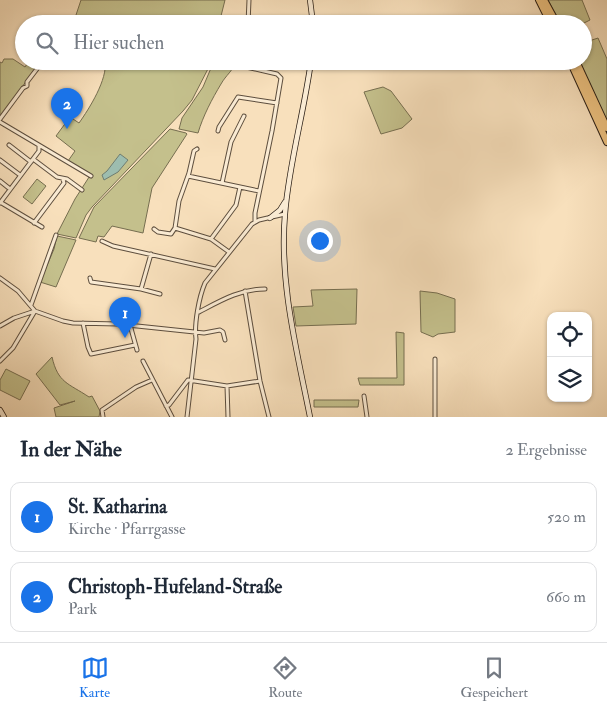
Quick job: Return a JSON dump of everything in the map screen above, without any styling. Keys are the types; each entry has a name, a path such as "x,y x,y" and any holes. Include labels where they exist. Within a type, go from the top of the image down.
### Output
{"highway":[{"path":"539,0 546,15"},
{"path":"544,0 552,15"},
{"path":"574,70 607,142"},
{"path":"580,70 607,128"}],"main road":[{"path":"310,0 311,15"},
{"path":"309,70 287,199 284,246 286,289 310,417"},
{"path":"270,218 280,210 287,199"},
{"path":"0,412 3,417"}],"street":[{"path":"248,15 249,0"},
{"path":"36,70 27,82 27,86 23,88 0,121 91,176"},
{"path":"255,221 254,216 281,82 280,76 277,74 259,70"},
{"path":"218,131 238,97 278,103"},
{"path":"222,183 231,142 244,116"},
{"path":"9,146 57,177 67,179 82,190"},
{"path":"39,146 39,151 0,202 42,227"},
{"path":"154,230 171,234 175,228 179,201 194,151 197,149"},
{"path":"0,160 20,175"},
{"path":"188,176 259,191"},
{"path":"34,223 64,183 64,179"},
{"path":"0,181 10,188"},
{"path":"211,240 236,206 240,187"},
{"path":"187,417 196,339 195,331 202,289 207,279 255,221 285,214"},
{"path":"175,228 211,240 229,252"},
{"path":"31,305 56,235"},
{"path":"102,241 113,246 216,269"},
{"path":"141,289 151,254"},
{"path":"0,278 18,291 35,311 63,321 106,323 204,333 221,330 225,340"},
{"path":"90,278 91,282 141,289 160,294"},
{"path":"199,312 245,291 265,289"},
{"path":"245,291 260,381 269,417"},
{"path":"0,326 14,318 35,311"},
{"path":"0,361 13,348 35,311"},
{"path":"83,323 91,354 135,346"},
{"path":"130,326 137,350"},
{"path":"435,359 435,417"},
{"path":"143,361 172,417"},
{"path":"102,415 102,410 136,387 152,380"},
{"path":"166,406 169,405 188,380 227,386 260,381"},
{"path":"227,386 228,417"},
{"path":"364,396 368,417"}],"shaded area":[{"path":"81,0 225,0 221,15 76,15"},
{"path":"548,0 582,0 588,15 556,15"},
{"path":"598,38 607,59 607,121 583,70 592,70 592,40"},
{"path":"4,59 13,59 15,60 15,70 34,70 0,117 0,62 2,63"},
{"path":"105,70 207,70 192,100 183,111 92,207 86,215 76,238 57,234 75,199 91,174 68,161 75,151 56,136 70,117 79,123 92,102 104,76"},
{"path":"210,70 231,70 211,102 198,133 179,129 182,118 203,87"},
{"path":"383,87 391,91 412,119 402,128 381,134 364,92"},
{"path":"170,129 187,134 152,188 143,233 112,226 104,237 98,236 96,242 79,238 94,207"},
{"path":"120,154 128,160 118,172 104,180 102,175"},
{"path":"37,179 46,186 32,204 23,197"},
{"path":"57,236 76,240 56,287 40,282 54,249"},
{"path":"357,289 356,324 296,326 293,307 313,306 311,290"},
{"path":"420,291 437,293 455,299 455,332 438,334 433,337 421,332"},
{"path":"396,332 404,333 404,385 360,385 358,378 397,378"},
{"path":"52,357 57,372 65,382 89,397 92,396 100,411 99,417 56,417 54,408 75,401 60,405 36,374"},
{"path":"6,369 30,381 20,400 0,390 0,380"},
{"path":"314,400 359,400 358,407 314,407"}],"place":[{"name":"Christoph-Hufeland-Straße","path":"67,129"},
{"name":"St. Katharina","path":"125,338"}]}
